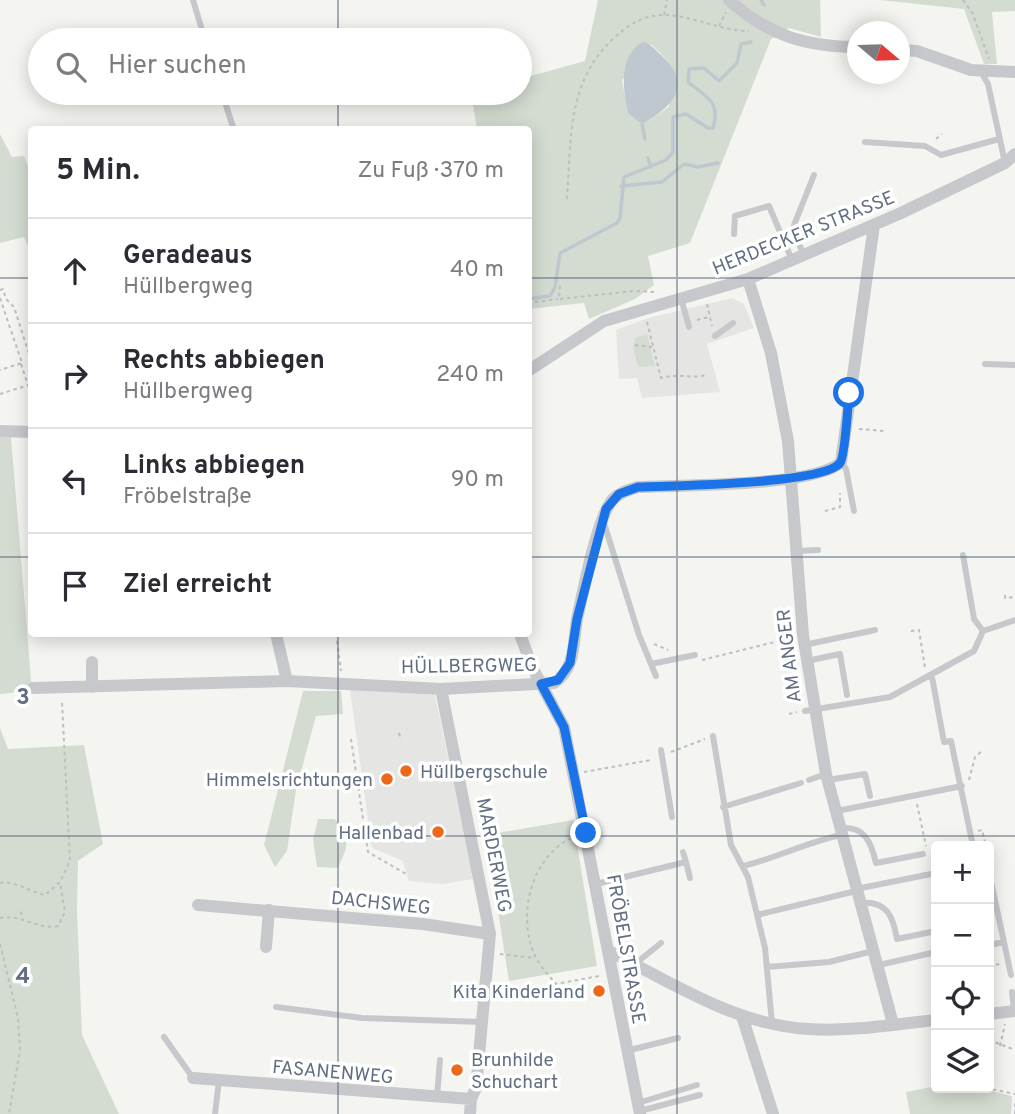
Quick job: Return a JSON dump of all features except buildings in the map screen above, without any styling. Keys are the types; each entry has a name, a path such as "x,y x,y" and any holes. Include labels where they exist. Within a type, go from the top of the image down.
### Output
{"street":[{"path":"730,1 755,22 792,39 847,46"},
{"path":"910,51 987,72 1015,72"},
{"name":"HERDECKER STRASSE","path":"532,369 604,321 659,303 704,293 797,261 1012,159"},
{"path":"837,465 874,225"},
{"name":"AM ANGER","path":"748,279 753,310 781,398 792,479 809,710 893,1024"},
{"path":"0,430 28,432"},
{"name":"HÜLLBERGWEG","path":"33,688 287,681 441,689 541,684 558,680 570,663 577,619 603,519 619,494 638,487 792,479 837,465"},
{"path":"277,637 287,681"},
{"name":"FRÖBELSTRASSE","path":"521,637 541,684 564,727 626,1051 640,1110"},
{"path":"92,662 92,687"},
{"name":"MARDERWEG","path":"441,689 475,874 490,934 476,1087 471,1099 470,1114"},
{"name":"DACHSWEG","path":"198,905 490,934"},
{"path":"266,947 268,910"},
{"path":"609,951 742,1016 772,1024 832,1030 931,1020"},
{"path":"994,1014 1012,1012"},
{"path":"742,1016 774,1114"},
{"name":"FASANENWEG","path":"193,1078 471,1099"}],"lane":[{"path":"193,0 201,28"},
{"path":"987,72 999,139 1012,159"},
{"path":"226,105 233,126"},
{"path":"865,142 925,146 946,156 999,139"},
{"path":"797,261 794,225 814,175"},
{"path":"734,234 735,216 769,206 797,261"},
{"path":"681,298 688,324"},
{"path":"715,337 733,323"},
{"path":"985,364 1015,365"},
{"path":"837,465 846,469 854,510"},
{"path":"603,519 639,635 656,676"},
{"path":"798,551 818,550"},
{"path":"963,555 974,619 983,631"},
{"path":"809,710 890,698 974,651 983,631 1015,620"},
{"path":"803,640 875,630"},
{"path":"807,661 840,654 848,695"},
{"path":"651,664 695,655"},
{"path":"930,678 944,742 951,741 972,841"},
{"path":"713,736 731,845 743,866 757,915 767,967 772,1024"},
{"path":"663,753 672,817"},
{"path":"808,780 865,774 870,796"},
{"path":"723,807 801,783"},
{"path":"835,812 962,786"},
{"path":"743,866 768,860 812,841 856,829 871,841 876,863 925,851"},
{"path":"683,852 690,878"},
{"path":"596,884 686,862"},
{"path":"757,915 857,894 931,874"},
{"path":"857,894 886,908 894,919 897,939 931,932"},
{"path":"994,896 1011,975"},
{"path":"994,945 1004,942"},
{"path":"635,964 661,943"},
{"path":"767,967 829,962 875,951"},
{"path":"879,965 931,954"},
{"path":"1012,992 1012,1012"},
{"path":"276,1007 362,1018 482,1022"},
{"path":"164,1037 193,1078"},
{"path":"626,1051 678,1038"},
{"path":"436,1098 440,1060"},
{"path":"215,1114 219,1080"},
{"path":"640,1110 698,1086"},
{"path":"640,1110 700,1095"}],"path":[{"path":"664,15 667,0"},
{"path":"963,0 977,25 987,72"},
{"path":"718,26 730,1"},
{"path":"567,199 573,108 585,75 602,49 625,28 642,18 664,15 749,31 755,22"},
{"path":"935,142 937,135 942,134"},
{"path":"559,299 560,286"},
{"path":"0,290 3,289 6,299 14,307 28,351"},
{"path":"532,302 656,290 659,303"},
{"path":"704,293 715,337"},
{"path":"0,298 28,379"},
{"path":"643,308 661,378 682,373 695,378 707,375"},
{"path":"688,324 710,316"},
{"path":"635,345 653,347"},
{"path":"0,370 21,363"},
{"path":"0,394 28,385"},
{"path":"844,428 884,431"},
{"path":"825,511 841,504 837,465"},
{"path":"1005,595 1005,598 1015,597"},
{"path":"911,631 919,630 930,678"},
{"path":"639,635 694,663 803,640"},
{"path":"336,637 343,683"},
{"path":"0,883 13,883 45,895 60,882 70,861 62,688"},
{"path":"399,733 401,740"},
{"path":"574,774 663,753 713,736"},
{"path":"351,739 368,852 408,875"},
{"path":"962,786 972,776 975,757 983,750"},
{"path":"915,796 925,851"},
{"path":"971,832 982,830 986,841"},
{"path":"586,833 563,842 540,864 531,888 527,915 532,947 536,959 556,984 613,973"},
{"path":"0,918 20,916 44,928 58,926 65,912 60,882"},
{"path":"20,916 22,908"},
{"path":"0,944 18,1017 20,1039 9,1114"},
{"path":"527,955 532,947"},
{"path":"488,953 527,955 536,959"},
{"path":"994,966 1007,962"},
{"path":"1000,1046 1012,1012"},
{"path":"994,1043 1015,1050"},
{"path":"994,1090 1015,1094"},
{"path":"1015,1102 1015,1114"}],"shaded area":[{"path":"598,0 820,0 821,37 789,28 771,39 690,243 648,256 654,285 635,299 589,319 584,303 532,309 532,126 476,126 473,105 532,105 532,76 585,61","holes":["651,44 668,61 669,107 648,121 628,113 622,80"]},
{"path":"880,0 1015,0 1015,11 992,12 997,64 984,64 964,9"},
{"path":"643,42 653,47 671,66 678,86 670,103 642,124 628,113 624,73 629,55"},
{"path":"0,134 12,157 24,156 28,166 28,246 24,237 0,243"},
{"path":"732,298 744,304 754,328 707,344 720,392 642,398 637,378 619,379 616,330 648,318"},
{"path":"647,334 655,366 638,367 633,348 635,338"},
{"path":"0,437 11,437 32,691 0,694"},
{"name":"Hüllbergschule","path":"350,690 435,695 473,879 443,884 409,881 403,861 372,848"},
{"path":"303,691 341,691 343,714 316,716 296,790 287,851 275,867 264,845"},
{"path":"0,728 8,749 84,745 103,844 78,861 77,911 82,1035 119,1114 0,1114"},
{"path":"318,819 334,819 347,828 346,849 338,868 317,867 313,839"},
{"path":"573,820 597,966 509,981 486,835"},
{"path":"931,1087 931,1093 994,1092 1012,1096 1011,1114 910,1114 906,1092"}],"waterway":[{"path":"761,0 764,5"},
{"path":"532,298 550,296 555,287 560,253 617,223 620,218 624,177 666,160 673,152 673,117 686,114 708,128 713,128 713,106 706,96 688,82 689,69 704,68 719,81 737,63 741,44 751,42"},
{"path":"642,124 645,139"},
{"path":"648,158 651,167"},
{"path":"621,186 662,182 684,164 698,167 718,163"}],"place":[{"name":"Hüllbergschule","path":"406,771"},
{"name":"Himmelsrichtungen","path":"387,779"},
{"name":"Hallenbad","path":"438,832"},
{"name":"Kita Kinderland","path":"599,991"},
{"name":"Brunhilde Schuchart","path":"457,1070"}],"route":[{"path":"586,833 564,727 541,684 554,683 562,677 570,663 577,619 606,509 619,494 638,487 792,479 828,471 841,462 843,456 849,393"}]}
